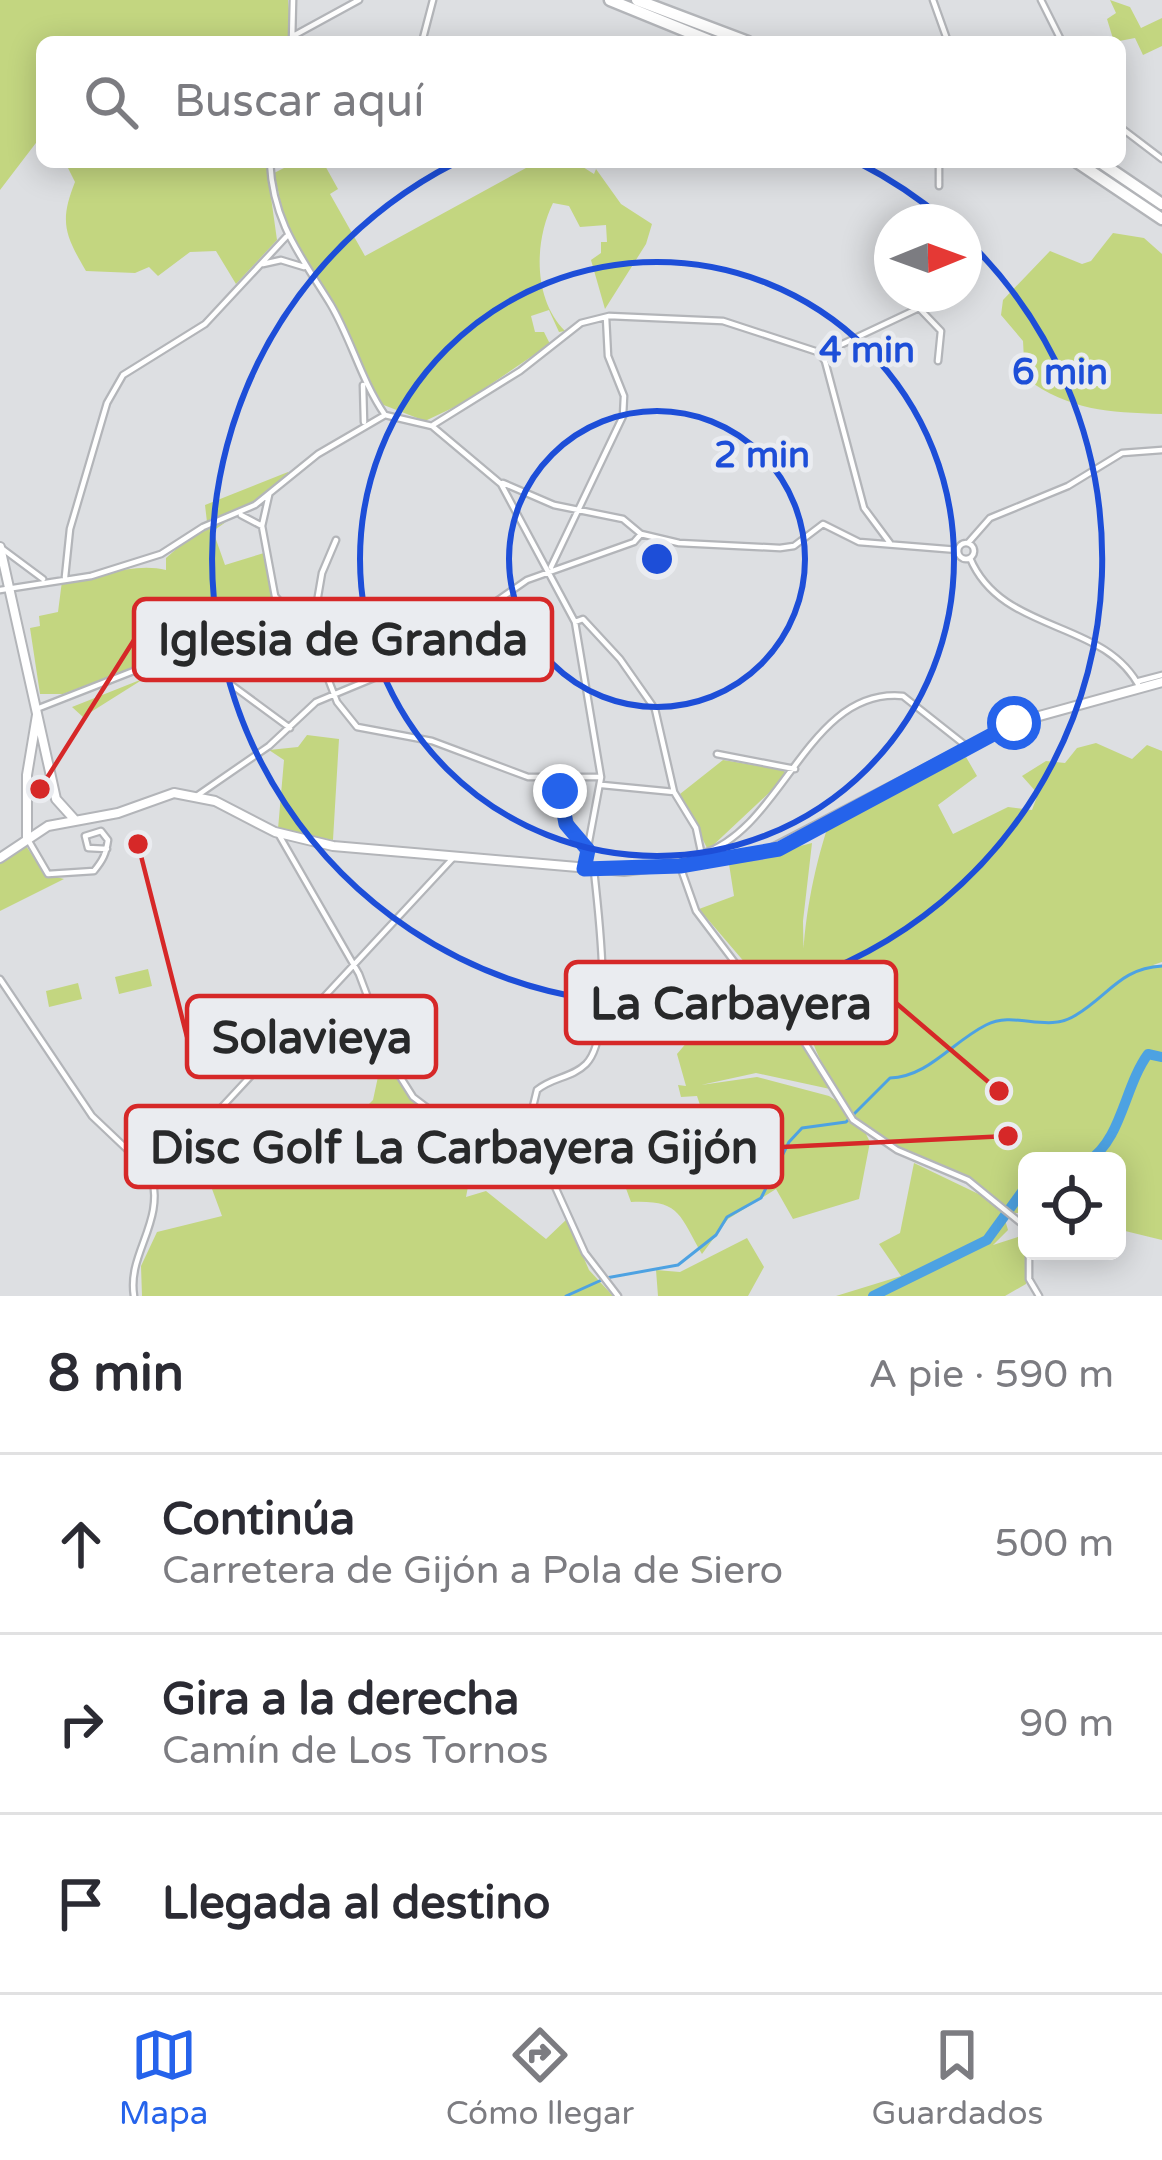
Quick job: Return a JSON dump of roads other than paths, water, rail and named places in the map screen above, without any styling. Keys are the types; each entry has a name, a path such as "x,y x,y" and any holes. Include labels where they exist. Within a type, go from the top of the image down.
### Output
{"highway":[{"path":"610,0 729,36"},
{"path":"636,6 700,36"},
{"path":"1086,168 1162,219"},
{"path":"1109,168 1162,204"}],"street":[{"path":"293,0 294,36"},
{"path":"297,36 359,0"},
{"path":"424,36 433,0"},
{"path":"933,0 946,36"},
{"path":"1041,0 1059,36"},
{"path":"1036,24 1050,18"},
{"path":"1126,132 1162,159"},
{"path":"270,168 286,237 331,305 362,380 385,415"},
{"path":"939,168 939,186"},
{"path":"65,578 70,529 107,403 123,375 205,324 286,237"},
{"path":"258,266 281,260 304,267"},
{"path":"825,361 834,348 919,308 941,331 938,362"},
{"path":"551,569 625,410 608,356 606,317"},
{"path":"432,426 520,371 581,323 606,317 724,321 818,352 825,361 864,508 890,543"},
{"path":"362,380 364,424"},
{"path":"0,590 124,568 237,515 364,424 385,415 432,426 501,484 551,569 575,622 601,777 586,858 601,971 598,1043 581,1068 537,1090 528,1127 602,1278 618,1296"},
{"path":"501,484 581,511 623,519 641,534 679,543 780,548 798,543 824,524 860,542 958,550 990,518 1068,486 1122,453 1162,450"},
{"path":"269,494 262,526 275,596 310,637 335,695 357,727 432,741 514,774 601,777"},
{"path":"237,515 262,526"},
{"path":"198,795 290,728 310,706 405,664 467,626 514,588 551,569 634,542 641,534"},
{"path":"310,637 322,573 336,540"},
{"path":"968,544 974,551 970,558"},
{"path":"0,547 33,575 48,580"},
{"path":"0,547 56,799 70,819"},
{"path":"958,550 962,559 970,558"},
{"path":"970,558 1004,602 1114,652 1139,685"},
{"path":"575,622 583,620 650,699 660,722 674,792 696,828 702,858"},
{"path":"39,708 154,663"},
{"path":"0,858 39,830 70,819 118,813 167,794 198,795 279,833 334,846 589,870 680,866 702,858 779,849 1014,723 1162,678"},
{"path":"233,686 290,728"},
{"path":"702,858 771,798 843,710 891,695 908,698 970,747"},
{"path":"39,708 29,763 27,838 48,874 92,873 107,848"},
{"path":"29,763 42,754 50,764"},
{"path":"717,754 795,769"},
{"path":"543,778 557,787 571,833 588,850"},
{"path":"601,785 674,792"},
{"path":"25,814 39,830"},
{"path":"279,833 279,843 303,873 354,969 394,1066 432,1117 480,1137 528,1127"},
{"path":"151,1172 182,1150 453,858"},
{"path":"562,868 586,858"},
{"path":"680,866 696,911 745,976 788,1016 852,1119 897,1150 968,1180 1018,1219"},
{"path":"0,980 92,1116 151,1172 154,1223 132,1271 134,1296"},
{"path":"1029,1260 1030,1279 1039,1296"}],"waterway":[{"path":"566,1296 606,1278 678,1265 716,1235 727,1217 761,1198 789,1142 802,1128 846,1122 890,1078 916,1072 997,1021 1065,1020 1125,977 1162,966"},
{"path":"1098,1152 1116,1126 1148,1054 1162,1057"},
{"path":"873,1296 987,1240 1018,1197"}],"place":[{"name":"Iglesia de Granda","path":"40,789"},
{"name":"Solavieya","path":"138,844"},
{"name":"La Carbayera","path":"999,1091"},
{"name":"Disc Golf La Carbayera Gijón","path":"1008,1136"}]}
